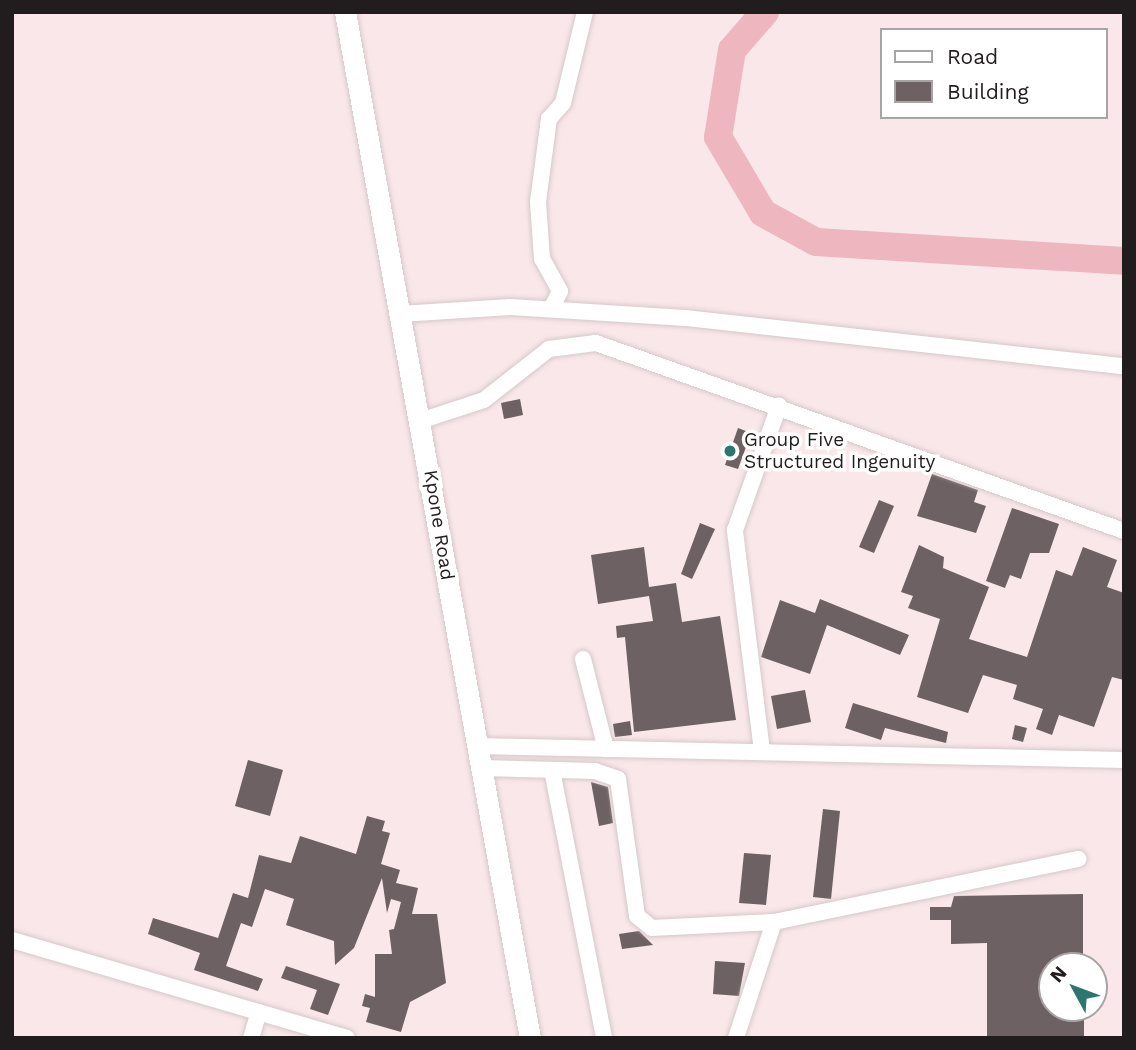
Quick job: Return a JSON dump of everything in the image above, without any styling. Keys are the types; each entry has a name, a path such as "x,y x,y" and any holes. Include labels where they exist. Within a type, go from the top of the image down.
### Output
{"main road":[{"name":"Kpone Road","path":"345,12 530,1038"}],"street":[{"path":"551,309 560,291 542,258 538,202 549,119 563,103 585,12"},
{"path":"400,314 551,309 1124,366"},
{"path":"420,421 484,400 549,349 576,343 608,347 1124,531"},
{"path":"762,751 735,530 779,406"},
{"path":"583,659 606,749"},
{"path":"477,746 1124,760"},
{"path":"482,768 602,772 623,785 642,925 774,922 1079,859"},
{"path":"552,770 604,1038"},
{"path":"736,1038 774,922"},
{"path":"12,940 347,1038"},
{"path":"251,1038 259,1012"}],"shaded area":[{"path":"12,12 1124,12 1124,1038 12,1038"}],"building":[{"path":"520,399 523,415 504,419 501,403"},
{"path":"738,428 751,433 738,469 725,465"},
{"path":"932,474 978,490 974,502 986,506 976,533 917,516"},
{"path":"879,500 894,506 874,553 859,547"},
{"path":"1012,508 1059,524 1049,553 1030,553 1021,579 1010,575 1005,588 986,581"},
{"path":"700,523 715,529 692,579 681,574"},
{"path":"919,545 944,557 943,568 989,587 969,639 1027,657 1056,570 1072,576 1083,547 1117,560 1107,587 1124,593 1124,680 1112,677 1094,727 1059,715 1052,735 1036,729 1043,709 1013,699 1017,685 983,675 968,713 917,697 940,619 908,608 913,596 901,592"},
{"path":"644,547 649,587 676,583 682,622 720,616 736,720 634,732 625,637 617,638 616,626 653,621 649,596 598,604 591,555"},
{"path":"820,599 909,635 900,655 827,625 810,674 761,657 780,600 815,613"},
{"path":"805,690 811,722 777,729 771,696"},
{"path":"853,703 948,732 946,743 885,728 881,740 845,728"},
{"path":"630,721 632,735 615,737 613,724"},
{"path":"1015,725 1027,728 1023,742 1012,739"},
{"path":"248,760 283,770 270,816 235,806"},
{"path":"591,782 608,787 613,823 599,826"},
{"path":"823,809 840,811 831,899 813,897"},
{"path":"367,816 385,821 382,831 390,833 381,864 400,870 396,883 418,888 412,914 437,914 446,983 410,1002 401,1032 366,1022 370,1008 362,1006 365,994 375,997 375,954 392,954 389,930 394,929 401,902 391,899 387,913 382,878 354,948 335,965 334,941 286,925 294,899 265,889 252,927 241,923 226,966 263,979 258,991 194,970 200,953 148,934 153,918 218,938 233,893 248,898 259,855 291,863 300,836 356,854"},
{"path":"744,853 771,855 766,905 739,903"},
{"path":"1083,894 1083,952 1038,952 1038,1022 1084,1022 1084,1038 987,1038 987,943 951,944 951,920 930,920 930,907 951,907 954,896"},
{"path":"639,931 653,945 622,949 619,934"},
{"path":"715,961 745,963 739,996 713,994"},
{"path":"286,966 340,984 328,1015 310,1009 317,990 281,978"}],"waterway":[{"path":"765,12 732,50 718,137 763,213 816,242 1124,261"}],"place":[{"name":"Group Five Structured Ingenuity","path":"730,451"}]}
